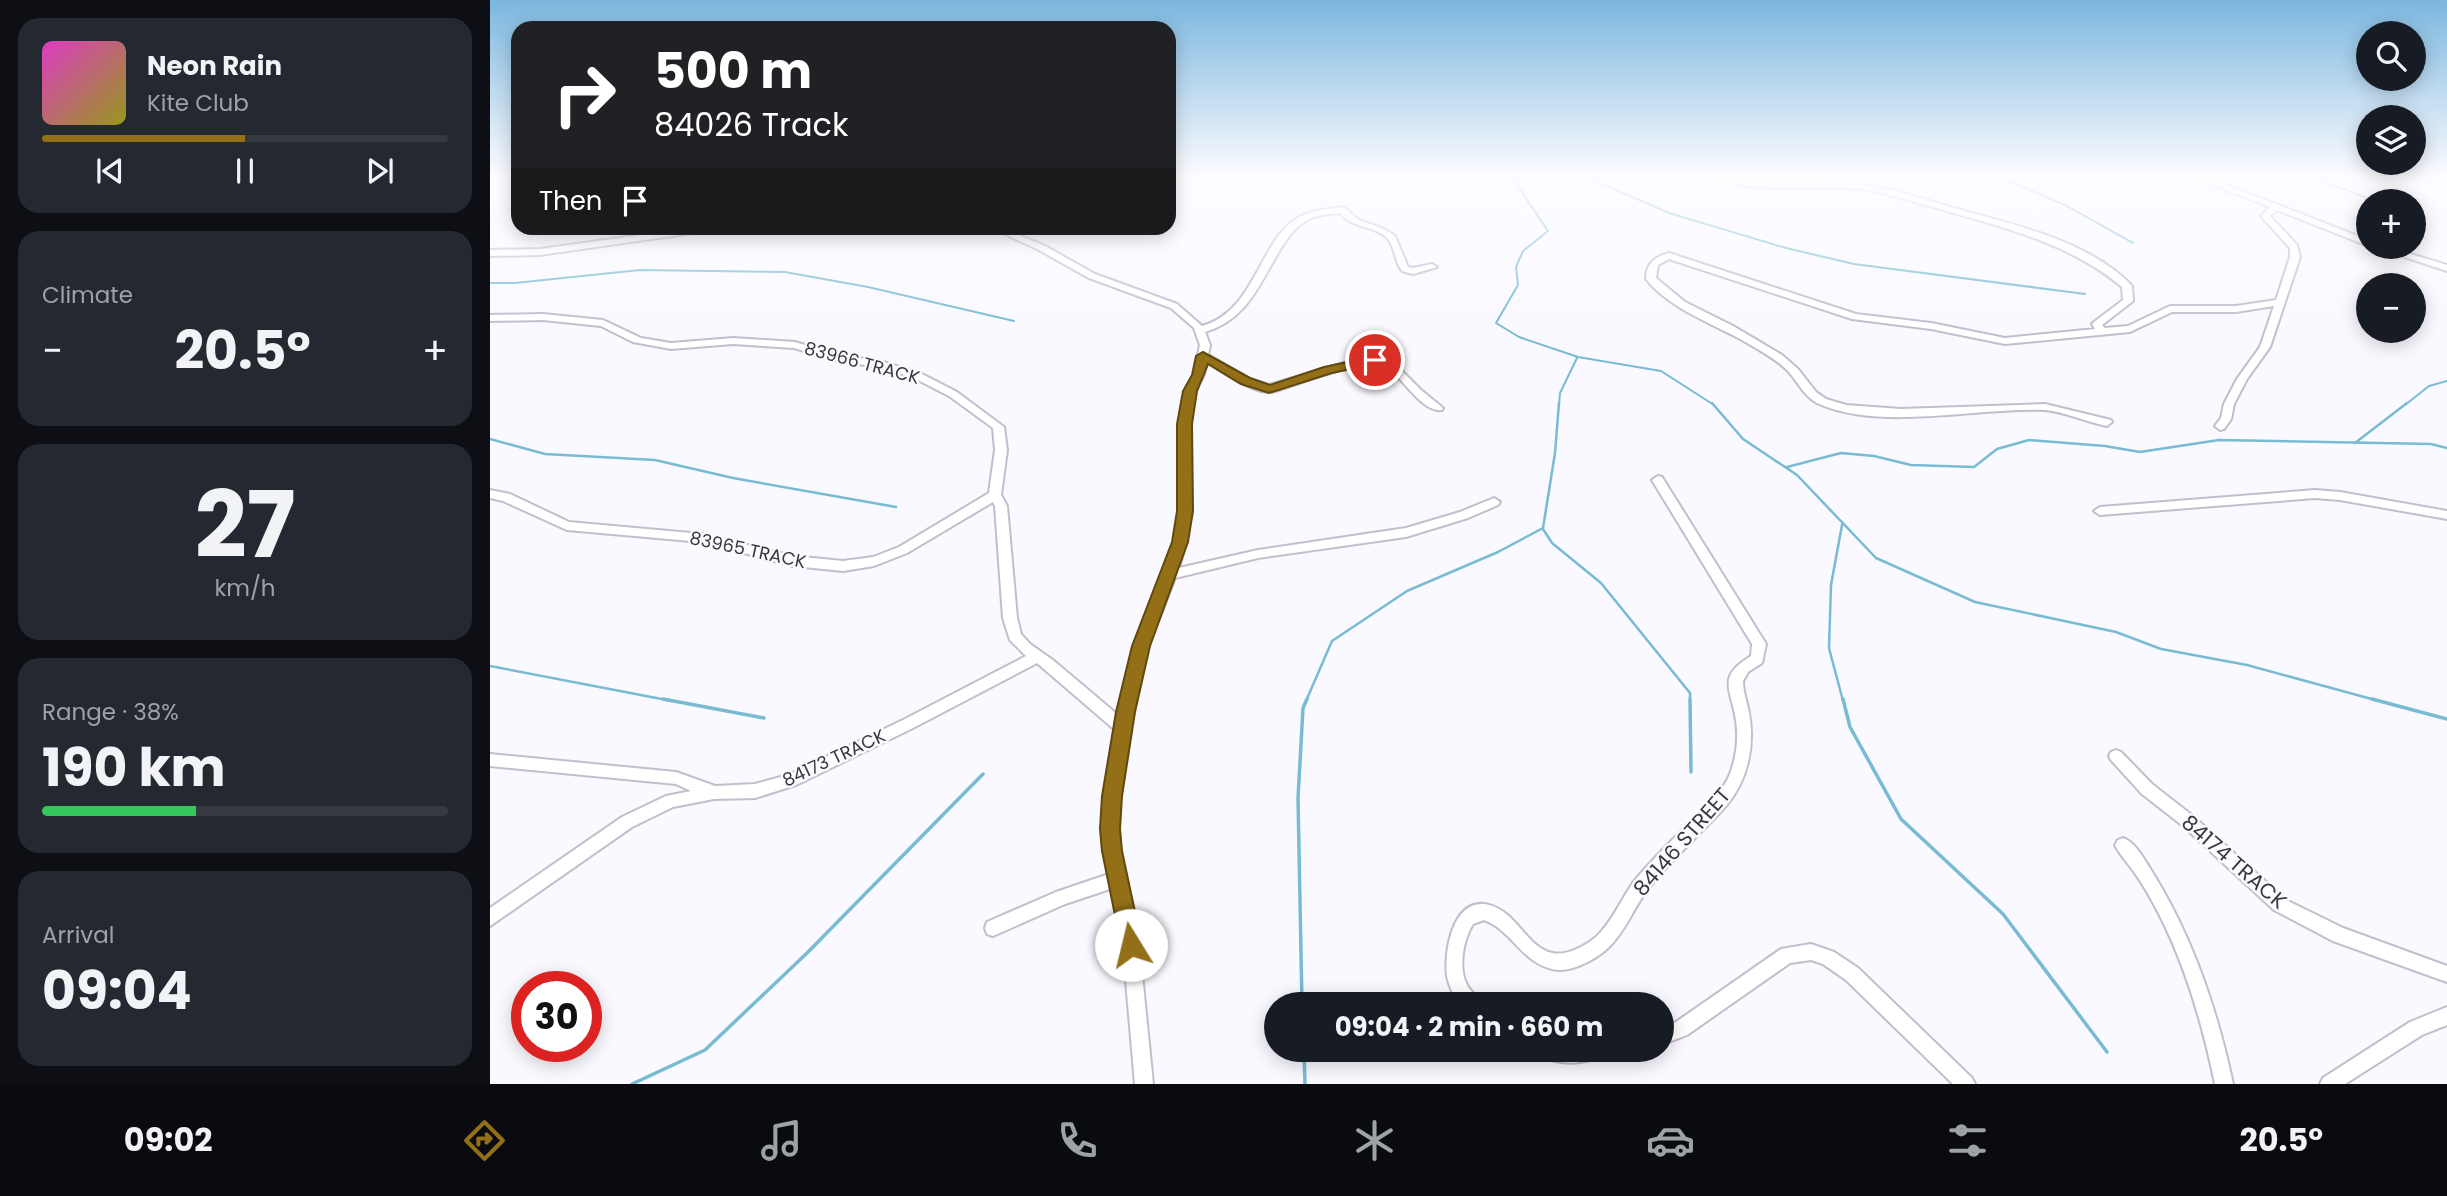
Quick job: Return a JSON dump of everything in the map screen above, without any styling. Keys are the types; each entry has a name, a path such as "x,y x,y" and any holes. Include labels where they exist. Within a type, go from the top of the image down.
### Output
{"street":[{"path":"1200,330 1214,326 1233,312 1257,282 1294,227"},
{"path":"1371,227 1392,238 1405,269 1413,271 1432,267"},
{"path":"2005,227 2054,244 2096,264 2127,286 2128,301 2098,324 2102,332"},
{"path":"2220,426 2226,419 2229,404 2242,379 2266,347 2295,251 2273,227"},
{"path":"2326,227 2356,238"},
{"path":"490,253 540,252 658,235"},
{"path":"1012,235 1092,276 1174,306 1200,330 1205,345 1199,375 1190,391 1184,424 1185,511 1180,542 1141,646 1123,727 1110,821 1118,879 1129,924 1144,1084"},
{"path":"2107,422 2048,407 1875,411 1828,404 1811,395 1783,360 1731,329 1698,315 1658,287 1651,279 1650,273 1659,259 1669,256 1855,317 1931,326 1993,339 2022,341 2135,328 2170,309 2247,308 2280,302"},
{"path":"2418,259 2447,268"},
{"name":"83966 TRACK","path":"490,318 543,317 603,323 637,340 671,346 733,341 795,345 837,358 900,369 953,394 998,427 1001,450 995,495 1001,506 1010,618 1015,636 1025,648 1123,727"},
{"path":"1203,356 1246,381 1269,389 1344,366 1381,361 1391,366 1438,408"},
{"name":"84146 STREET","path":"1463,992 1454,965 1458,939 1467,919 1477,913 1492,914 1503,921 1530,951 1547,960 1563,961 1586,953 1610,934 1640,888 1725,798 1741,765 1745,741 1737,680 1742,670 1757,659 1759,644 1658,480"},
{"name":"83965 TRACK","path":"490,494 506,497 567,526 690,537 733,544 793,561 843,566 874,561 902,550 995,495"},
{"path":"2100,512 2315,494 2354,498 2447,515"},
{"path":"1169,575 1237,558 1422,531 1462,518 1494,502"},
{"name":"84173 TRACK","path":"490,760 676,778 715,793 755,790 791,780 1039,657"},
{"name":"84174 TRACK","path":"2116,756 2147,789 2188,821 2280,905 2339,935 2447,974"},
{"path":"490,918 627,822 671,802 715,793"},
{"path":"2123,845 2148,875 2169,916 2201,1002 2224,1084"},
{"path":"993,928 1062,897 1118,879"},
{"path":"1674,1031 1702,1016 1787,955 1811,952 1828,958 1852,974 1966,1084"},
{"path":"2329,1084 2416,1028 2447,1016"}],"waterway":[{"path":"1545,227 1548,231 1523,251 1516,267 1518,285 1496,323 1519,337 1578,357 1661,371 1713,405"},
{"path":"1714,227 1786,248 1854,264 2085,294"},
{"path":"2104,227 2133,243"},
{"path":"490,283 515,283 640,270 785,272 868,287 1014,321"},
{"path":"1559,405 1560,393 1577,358"},
{"path":"2405,405 2429,386 2447,381"},
{"path":"1306,701 1332,641 1407,591 1498,552 1543,528 1555,453 1559,403"},
{"path":"2356,443 2407,403"},
{"path":"1713,405 1743,439 1797,475 1876,558 1975,602 2116,632 2161,649 2247,665 2379,701"},
{"path":"490,439 545,454 655,460 733,478 896,507"},
{"path":"1787,467 1841,453 1874,456 1911,465 1974,467 1997,449 2029,440 2105,446 2140,452 2219,440 2356,443"},
{"path":"2356,443 2431,444 2447,448"},
{"path":"1842,525 1831,585 1829,648 1843,701"},
{"path":"1543,529 1552,543 1601,583 1690,693 1690,699"},
{"path":"490,666 672,701"},
{"path":"663,699 764,718"},
{"path":"1302,992 1298,798 1303,708 1307,699"},
{"path":"1690,699 1691,772"},
{"path":"1843,699 1850,727 1901,819 2003,914 2107,1052"},
{"path":"2372,699 2447,719"},
{"path":"632,1084 705,1050 807,953 983,774"},
{"path":"1304,1062 1305,1084"}],"route":[{"path":"1131,945 1129,924 1112,851 1112,796 1125,712 1141,646 1180,542 1185,511 1182,442 1184,424 1190,391 1199,375 1203,356 1265,389 1280,388 1329,370 1375,360"}]}
